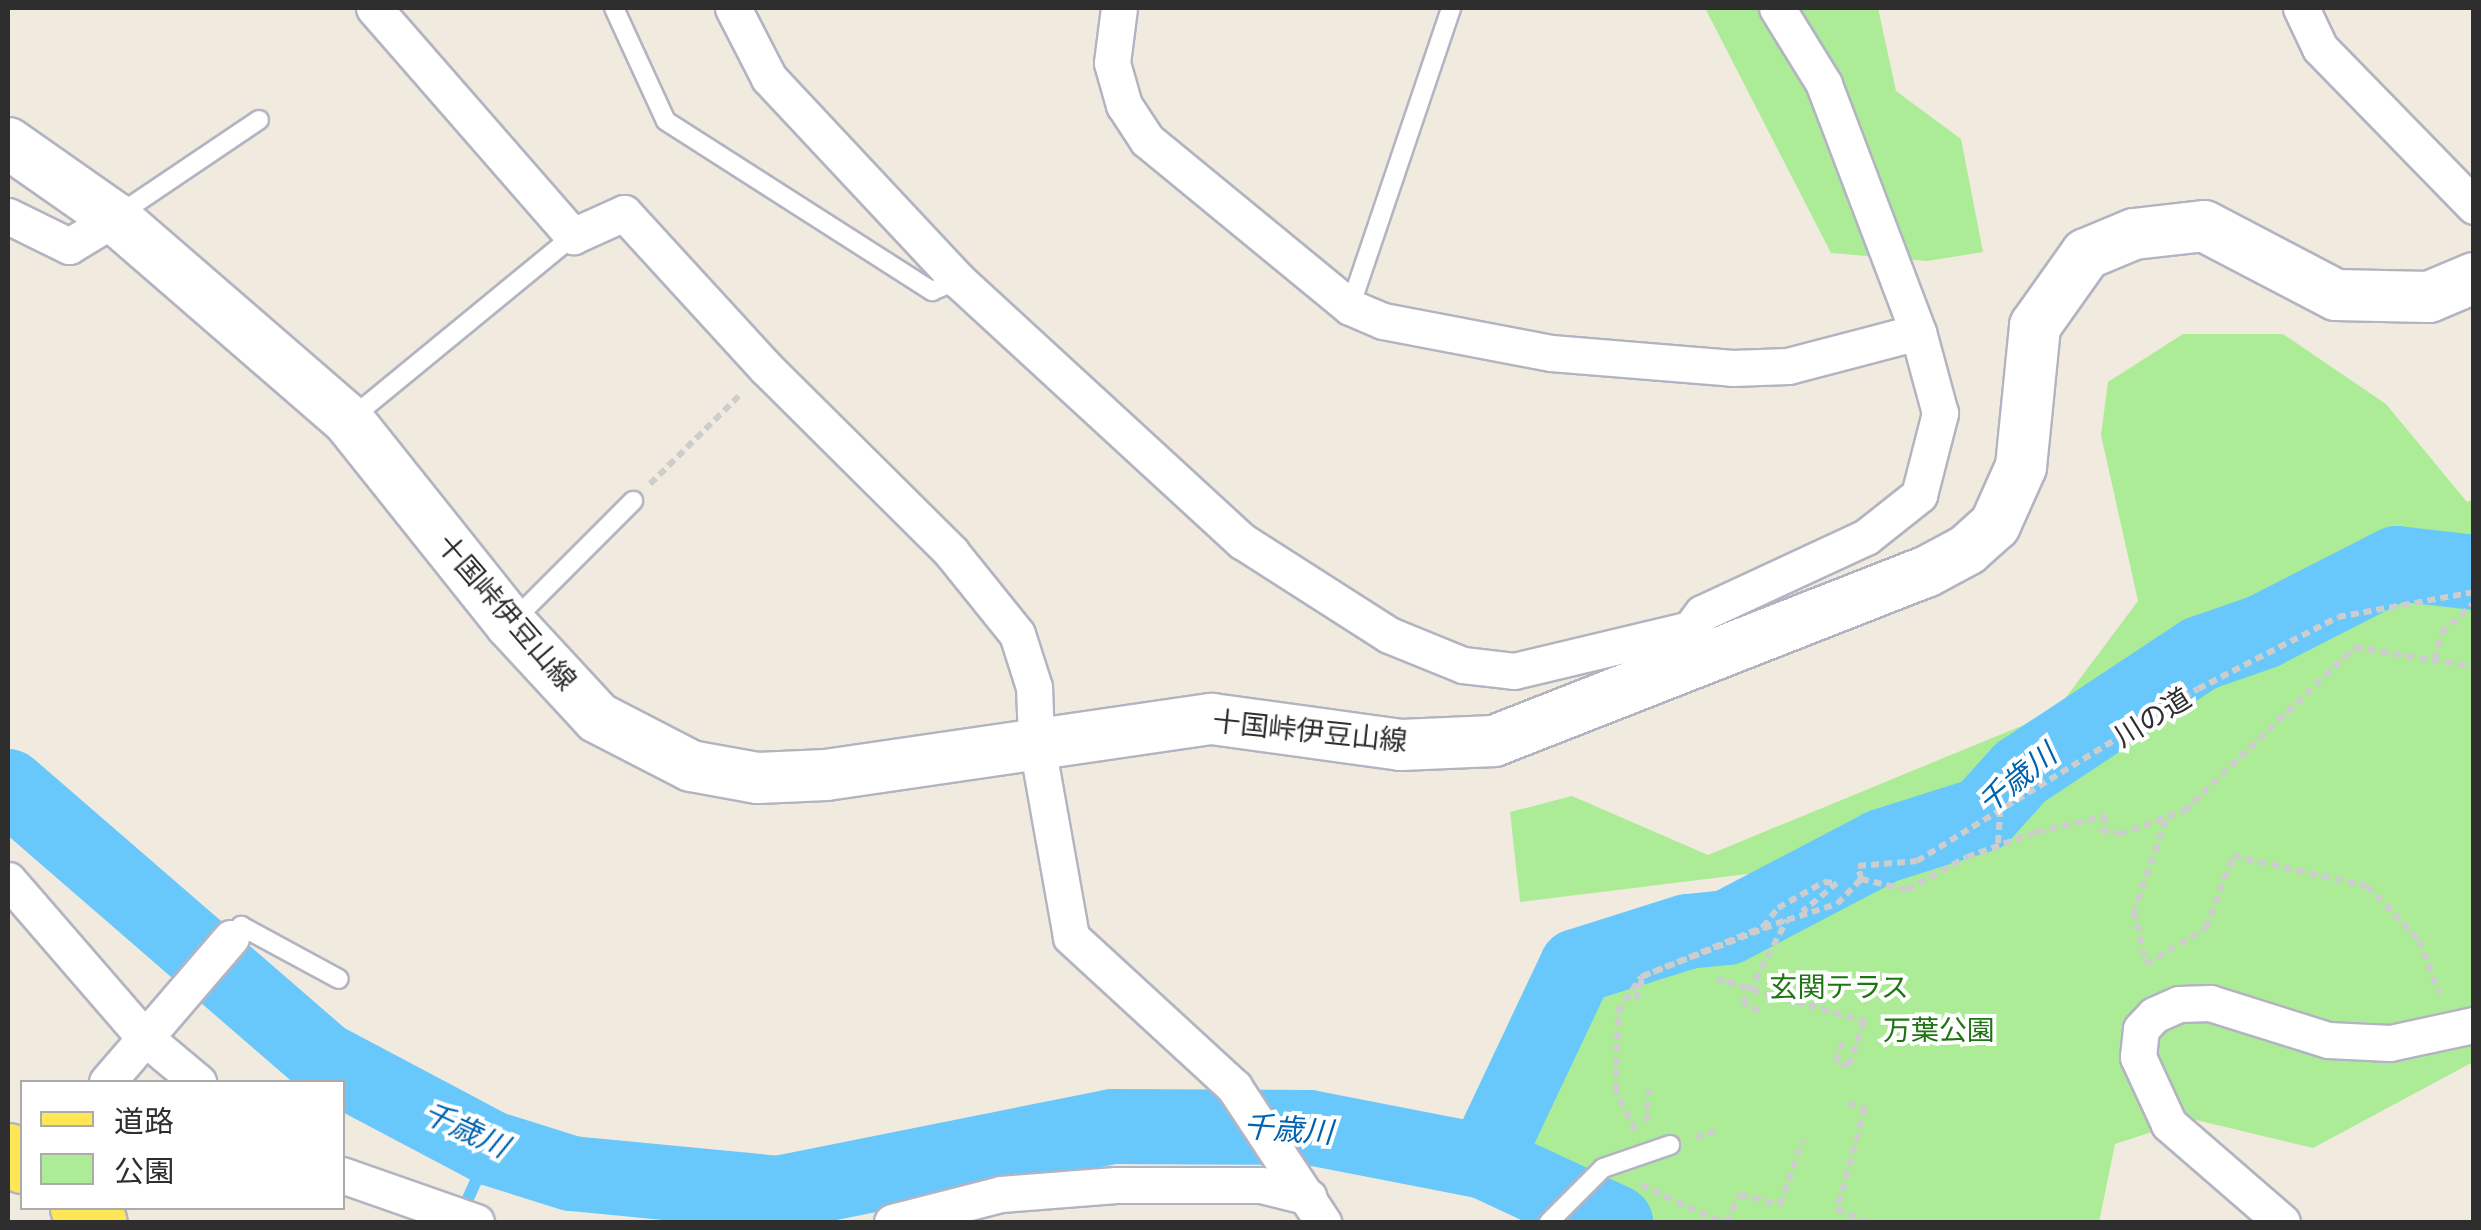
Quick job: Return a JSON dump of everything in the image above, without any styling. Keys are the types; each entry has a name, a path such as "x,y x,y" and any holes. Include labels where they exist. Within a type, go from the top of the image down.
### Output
{"main road":[{"name":"十国峠伊豆山線","path":"8,143 115,218 348,420 510,624 598,718 691,766 758,778 826,775 1036,740 1212,719 1401,745 1494,742 1697,641 1926,572 1995,525 2021,467 2035,326 2086,254 2134,234 2204,226 2336,296 2429,298 2474,278"}],"street":[{"path":"374,8 573,236 624,213 766,368 952,552 1017,634 1034,686 1036,740 1071,937 1234,1087 1307,1199"},
{"path":"733,8 770,78 958,280 1242,542 1389,635 1463,664 1514,671 1697,641 1702,613 1866,538 1919,495 1940,413 1918,332 1824,84 1777,8"},
{"path":"1119,8 1112,63 1124,105 1147,140 1350,306 1383,322 1551,353 1732,368 1788,366 1918,332"},
{"path":"2301,8 2320,48 2474,206"},
{"path":"8,216 69,246 115,218"},
{"path":"8,880 196,1080"},
{"path":"109,1080 231,938"},
{"path":"2282,1222 2168,1124 2138,1057 2141,1029 2179,1004 2210,1003 2328,1040 2390,1043 2464,1028"},
{"path":"345,1176 476,1222"},
{"path":"892,1222 1000,1194 1116,1185 1261,1185 1307,1199"}],"lane":[{"path":"614,8 666,122 932,291 958,280"},
{"path":"1350,306 1451,8"},
{"path":"115,218 259,120"},
{"path":"348,420 573,236"},
{"path":"510,624 633,501"},
{"path":"231,938 242,926 339,979"},
{"path":"1549,1222 1603,1168 1670,1146"}],"path":[{"path":"633,501 766,368"},
{"name":"川の道","path":"1861,879 1858,866 1918,861 2198,689 2338,617 2474,592"},
{"path":"2435,660 2441,633 2474,603"},
{"path":"1647,1154 1616,1091 1618,1012 1642,976 1763,927 1838,904 1861,879 1907,890 1998,844 2106,816 2100,830 2119,834 2184,811 2355,647 2474,667"},
{"path":"1998,844 2000,811"},
{"path":"2167,818 2134,912 2146,964 2206,928 2234,856 2368,886 2419,940 2464,1028"},
{"path":"1759,1010 1743,1003 1787,920 1837,883 1824,882 1778,908 1763,927"},
{"path":"1636,1000 1642,976"},
{"path":"1716,980 1864,1021 1849,1066 1836,1062 1844,1038"},
{"path":"1848,1103 1865,1108 1837,1209 1868,1222"},
{"path":"1682,1204 1723,1222 1740,1194 1780,1205 1803,1140"}],"green space":[{"path":"1705,8 1878,8 1896,91 1961,139 1983,252 1927,261 1831,253"},
{"name":"万葉公園","path":"2183,334 2283,334 2386,404 2467,502 2473,499 2473,1062 2313,1148 2192,1119 2115,1144 2099,1222 1636,1222 1484,1161 1576,966 1687,931 1727,927 1797,889 1747,874 1520,902 1510,812 1572,796 1708,855 2055,712 2138,601 2101,435 2108,382"}],"waterway":[{"name":"千歳川","path":"8,786 323,1059 491,1148 571,1173 777,1193 1112,1126 1309,1127 1484,1161 1576,966 1687,931 1727,927 1881,846 1982,814 2020,772 2200,653 2263,631 2396,563 2474,572"},
{"path":"460,1216 491,1148"},
{"path":"1484,1161 1615,1222"}],"park label":[{"name":"玄関テラス","path":"1839,988"}]}
